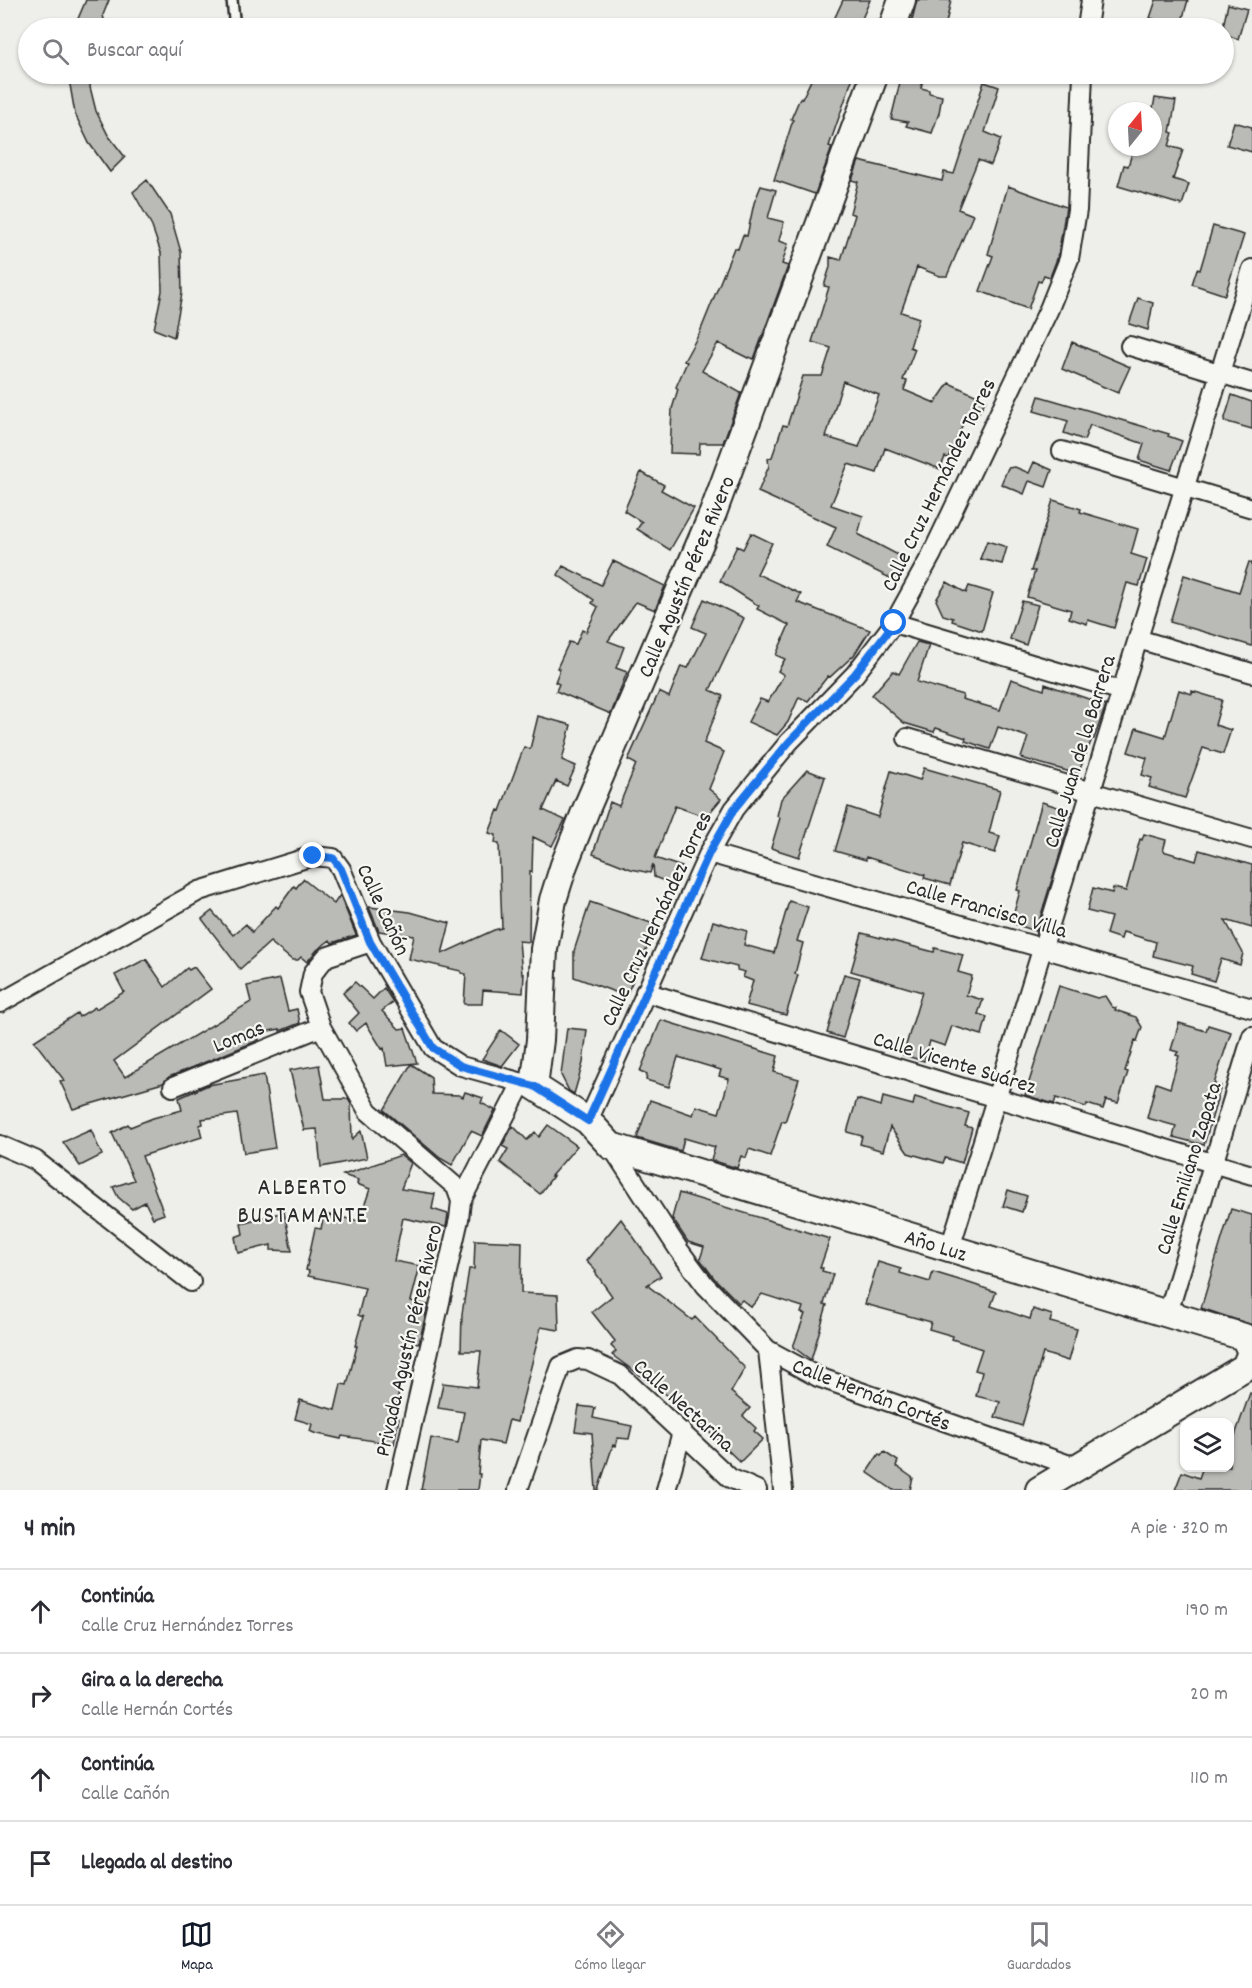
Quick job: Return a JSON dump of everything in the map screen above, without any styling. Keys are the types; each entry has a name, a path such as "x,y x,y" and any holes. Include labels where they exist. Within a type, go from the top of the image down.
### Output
{"main road":[{"path":"896,18 902,0"},
{"name":"Calle Agustín Pérez Rivero","path":"528,1084 540,1040 544,948 553,900 564,865 586,807 713,513 872,84"},
{"name":"Calle Hernán Cortés","path":"528,1084 588,1121 611,1146"},
{"name":"Año Luz","path":"611,1146 1244,1337 1252,1352"},
{"path":"1040,1490 1245,1367 1252,1352"}],"street":[{"path":"1088,18 1091,0"},
{"name":"Calle Cruz Hernández Torres","path":"588,1121 709,853 734,809 789,742 855,674 894,623 937,545 1049,309 1069,259 1077,210 1083,84"},
{"name":"Calle Juan de la Barrera","path":"950,1248 1252,269"},
{"path":"1130,346 1252,383"},
{"path":"1062,451 1252,508"},
{"path":"894,623 1122,691"},
{"path":"1138,639 1252,673"},
{"path":"907,738 1252,839"},
{"name":"Calle Francisco Villa","path":"709,853 1252,1008"},
{"name":"Calle Cañón","path":"0,1003 199,891 313,856 333,858 341,869 370,942 433,1048 461,1066 528,1084"},
{"path":"370,942 327,957 313,973 309,992 321,1027 368,1111 456,1187 461,1201"},
{"name":"Calle Vicente Suárez","path":"645,992 1252,1175"},
{"name":"Lomas","path":"173,1087 321,1027"},
{"name":"Calle Emiliano Zapata","path":"1168,1314 1252,1036"},
{"name":"Calle Agustín Pérez Rivero","path":"461,1201 528,1084"},
{"path":"0,1145 35,1160 191,1282"},
{"name":"Calle Hernán Cortés","path":"611,1146 679,1250 705,1285 768,1350 818,1377 1075,1467"},
{"name":"Privada Agustín Pérez Rivero","path":"397,1490 459,1219 461,1201"},
{"path":"768,1350 783,1490"},
{"name":"Calle Nectarina","path":"518,1490 561,1366 578,1359 588,1360 620,1375 730,1478 757,1490"},
{"path":"666,1490 682,1432"}],"lane":[{"path":"232,0 234,18"}],"building":[{"path":"86,0 109,0 104,18 78,18"},
{"path":"843,0 870,0 862,18 835,18"},
{"path":"917,0 951,0 947,18 912,18"},
{"path":"1156,0 1188,0 1183,18 1150,18"},
{"path":"1228,4 1247,9 1238,39 1234,38 1234,18 1225,18"},
{"path":"90,84 96,111 108,135 125,157 110,172 89,143 75,114 70,85"},
{"path":"809,84 851,84 815,194 774,180 793,120 791,119 800,98 802,99"},
{"path":"900,84 922,84 921,88 929,90 929,93 942,96 932,133 906,126 908,122 891,119"},
{"path":"983,84 999,87 985,132 1001,139 991,165 978,160 958,209 973,215 947,276 940,276 917,267 901,312 919,318 910,347 915,349 903,380 907,381 904,390 935,403 949,383 986,400 973,422 965,419 948,458 945,457 940,469 885,448 877,473 848,464 831,505 863,516 858,534 904,558 894,580 827,547 836,527 758,492 769,466 768,459 772,457 783,425 787,426 803,376 822,376 831,348 812,342 829,287 824,286 830,267 830,257 841,260 855,215 850,213 858,182 852,180 859,161 942,181 944,172 954,174","holes":["843,381 879,395 859,447 826,437"]},
{"path":"1155,98 1176,101 1170,132 1173,133 1169,146 1183,150 1173,179 1189,184 1182,205 1118,186 1124,165 1128,166 1131,156 1162,156 1162,102 1154,102"},
{"path":"1234,122 1252,127 1252,152 1227,145"},
{"path":"147,180 170,214 181,252 182,293 174,337 154,329 162,291 161,253 151,224 133,192"},
{"path":"761,186 776,190 768,218 784,222 779,241 788,244 782,264 788,266 754,359 718,343 702,371 741,393 723,443 700,443 699,454 670,453 672,409 678,389 676,387 687,362 684,361 700,332 734,248 738,249 743,235 747,236 754,203"},
{"path":"1008,186 1066,207 1058,256 1050,277 1044,275 1041,282 1038,281 1028,309 980,291 993,256 988,254"},
{"path":"1213,226 1244,235 1225,295 1192,284 1197,269 1200,270"},
{"path":"1138,298 1153,303 1148,330 1129,324"},
{"path":"1072,342 1130,367 1118,393 1062,369"},
{"path":"1232,395 1252,402 1252,429 1224,421"},
{"path":"1039,396 1169,434 1168,436 1182,441 1171,470 1139,460 1144,444 1090,425 1084,440 1064,433 1068,421 1034,411"},
{"path":"1034,462 1052,470 1046,487 1029,481 1024,494 1001,484 1008,468 1015,467 1029,473"},
{"path":"641,472 664,485 661,490 694,508 670,550 637,529 642,522 624,511"},
{"path":"1053,500 1081,509 1080,512 1138,529 1131,554 1147,559 1139,586 1127,583 1114,628 1088,620 1087,624 1069,618 1071,610 1027,597 1035,571 1031,571"},
{"path":"751,533 772,543 757,574 801,594 797,602 870,630 854,655 830,677 828,676 808,701 799,697 788,722 777,735 748,722 760,699 768,702 784,675 778,671 785,659 776,655 789,625 757,609 759,606 720,581 737,546 743,549"},
{"path":"987,541 1007,547 1002,564 980,559"},
{"path":"613,561 665,586 655,610 636,602 608,641 624,647 616,668 627,672 611,714 556,691 559,684 555,682 560,669 557,668 569,642 576,644 582,630 586,632 598,607 592,603 594,600 558,575 563,566 601,585"},
{"path":"1249,562 1252,563 1252,646 1170,622 1184,575 1239,592"},
{"path":"947,582 966,593 969,586 993,593 982,631 952,621 953,618 943,615 936,600"},
{"path":"704,599 744,618 710,690 723,696 704,743 724,752 709,789 721,799 706,817 675,806 655,858 682,867 675,885 654,877 653,864 650,873 631,869 593,854 610,802 619,806 636,764 628,760 659,692 669,697 681,666 688,668 706,633 692,627"},
{"path":"1022,601 1038,605 1026,645 1010,639"},
{"path":"917,642 929,645 917,682 963,695 962,699 1000,710 1011,679 1044,690 1045,684 1106,705 1078,774 1021,758 1028,737 998,727 990,749 936,728 934,732 904,723 872,695 893,671 899,674"},
{"path":"1179,690 1192,694 1192,691 1222,700 1215,725 1231,730 1223,754 1203,748 1185,798 1149,787 1152,778 1142,775 1147,758 1128,752 1136,728 1165,737"},
{"path":"538,716 571,725 562,760 576,766 567,786 556,781 543,810 565,820 552,846 533,837 529,942 519,941 522,974 524,974 523,993 483,990 482,1004 464,1004 466,974 409,959 414,936 379,931 369,907 410,912 450,923 442,954 502,928 499,844 495,843 496,835 489,833 498,810 500,811 524,747 530,749"},
{"path":"924,768 1000,790 989,833 1000,836 995,853 962,843 950,885 866,857 866,860 835,851 848,807 878,817 891,771 920,780"},
{"path":"807,770 825,777 799,857 771,848 780,818 777,816 781,799"},
{"path":"1042,802 1073,812 1036,931 1011,923 1020,891 1017,890"},
{"path":"1144,834 1166,840 1163,851 1196,861 1199,850 1252,865 1252,928 1225,920 1243,953 1240,965 1221,959 1214,981 1191,974 1193,966 1153,956 1156,942 1123,932 1121,939 1106,934 1111,917 1087,911 1093,888 1112,893 1113,888 1126,891 1140,839 1142,840"},
{"path":"303,879 334,904 340,895 356,935 332,943 330,940 307,962 301,957 298,960 292,960 270,942 240,969 202,919 212,911 233,935 246,924 252,932 276,906 278,908 294,886 296,888"},
{"path":"789,901 808,907 797,941 803,943 795,974 798,975 786,1015 746,1005 753,981 743,977 745,972 737,970 737,967 702,958 713,921 747,931 744,945 774,953"},
{"path":"590,902 657,925 626,996 574,977 574,951"},
{"path":"862,933 934,952 935,948 963,955 958,972 972,976 966,995 983,1000 978,1014 987,1017 982,1035 952,1026 945,1046 930,1041 924,1061 903,1055 922,992 851,971"},
{"path":"146,959 165,987 187,968 189,970 194,967 211,989 114,1061 125,1077 251,1002 247,986 280,979 288,1011 297,1009 300,1023 280,1031 280,1029 258,1033 259,1040 169,1077 163,1083 73,1109 60,1081 64,1080 34,1041 77,1013 79,1017 124,992 115,975"},
{"path":"844,974 860,978 843,1038 827,1033"},
{"path":"355,982 373,999 384,988 393,1002 382,1011 399,1029 405,1028 417,1063 387,1066 384,1048 382,1049 366,1023 356,1031 349,1023 359,1013 343,993"},
{"path":"1059,986 1097,998 1105,996 1112,1007 1116,1008 1115,1010 1136,1017 1142,1027 1137,1041 1135,1040 1125,1071 1128,1072 1118,1103 1106,1100 1103,1109 1087,1104 1086,1107 1056,1098 1054,1104 1025,1095"},
{"path":"661,1020 778,1056 774,1072 799,1079 785,1122 782,1121 770,1156 749,1149 746,1158 741,1156 737,1168 711,1160 715,1147 684,1138 681,1151 637,1138 650,1100 693,1115 696,1106 719,1113 729,1079 719,1076 721,1070 678,1057 669,1087 646,1080 647,1074 640,1071"},
{"path":"1179,1023 1206,1031 1208,1025 1231,1032 1214,1084 1221,1086 1204,1145 1173,1137 1176,1126 1147,1118 1156,1083 1170,1088 1179,1056 1176,1055 1178,1052 1171,1050"},
{"path":"567,1028 587,1030 583,1063 574,1094 569,1091 561,1075"},
{"path":"501,1030 519,1044 502,1066 482,1059"},
{"path":"411,1064 431,1077 432,1094 463,1097 465,1092 483,1098 481,1103 495,1110 482,1136 471,1131 452,1165 440,1158 384,1110"},
{"path":"319,1065 325,1099 348,1099 351,1104 352,1139 361,1131 367,1158 321,1167 317,1129 304,1130 290,1070"},
{"path":"264,1075 275,1148 244,1153 237,1114 202,1119 203,1124 199,1125 202,1137 142,1156 164,1214 153,1218 145,1202 132,1209 118,1197 113,1187 134,1180 112,1133 128,1124 130,1127 182,1110 179,1098 208,1085"},
{"path":"883,1097 913,1105 915,1097 969,1113 965,1126 972,1128 962,1163 945,1158 943,1163 908,1153 890,1127 883,1151 860,1144 862,1136 847,1132 857,1099 881,1106"},
{"path":"548,1125 577,1146 551,1176 553,1176 540,1194 500,1162 508,1149 502,1146 513,1126 527,1140 535,1132 539,1137"},
{"path":"91,1130 102,1155 80,1166 63,1142"},
{"path":"401,1155 411,1163 401,1189 435,1194 432,1209 448,1214 446,1227 403,1218 394,1261 420,1266 411,1301 428,1305 419,1343 411,1342 404,1378 402,1377 394,1417 399,1418 394,1444 342,1436 341,1439 314,1433 310,1431 312,1424 295,1419 300,1400 335,1410 341,1384 347,1385 357,1346 355,1346 363,1317 358,1315 365,1288 308,1276 309,1271 306,1270 315,1228 321,1229 324,1214 359,1221 370,1189 357,1184 358,1180 343,1175"},
{"path":"1008,1190 1027,1196 1022,1212 1003,1206"},
{"path":"679,1193 830,1239 820,1268 823,1268 822,1271 833,1274 824,1304 827,1305 811,1360 793,1347 805,1314 801,1313 803,1307 762,1294 751,1307 742,1300 739,1303 714,1278 700,1259 704,1247 688,1242 672,1218"},
{"path":"1231,1209 1252,1215 1252,1325 1201,1308"},
{"path":"284,1212 292,1251 271,1250 271,1245 238,1253 235,1237 243,1234 241,1223"},
{"path":"621,1219 661,1276 647,1285 692,1320 695,1317 745,1368 731,1392 750,1408 743,1416 756,1428 754,1431 763,1439 740,1462 702,1425 669,1400 671,1398 612,1355 616,1351 611,1346 615,1341 592,1312 612,1296 596,1271 586,1261"},
{"path":"475,1240 522,1242 521,1293 558,1295 559,1330 541,1327 517,1422 509,1420 503,1444 481,1440 478,1490 421,1490 431,1438 458,1443 464,1412 438,1408 443,1383 477,1387 481,1351 461,1351 462,1314 469,1269 474,1269"},
{"path":"878,1262 901,1269 900,1273 930,1282 933,1272 996,1292 991,1306 1030,1319 1033,1309 1052,1315 1050,1322 1077,1329 1068,1361 1043,1353 1022,1426 995,1417 1000,1402 976,1396 982,1372 975,1370 982,1349 952,1339 953,1336 929,1329 931,1322 865,1304"},
{"path":"1250,1393 1252,1394 1252,1490 1175,1490 1182,1472 1199,1478 1201,1472 1234,1472 1234,1438"},
{"path":"579,1406 595,1408 593,1418 632,1426 629,1439 618,1438 616,1446 613,1445 598,1490 596,1490 592,1433 575,1431"},
{"path":"884,1452 898,1461 896,1466 913,1478 910,1490 893,1490 867,1472 879,1454 881,1456"}],"district":[{"name":"ALBERTO BUSTAMANTE","path":"303,1200"}],"route":[{"path":"313,856 333,858 341,869 370,942 433,1048 461,1066 534,1086 588,1121 709,853 734,809 789,742 855,674 894,623"}]}
